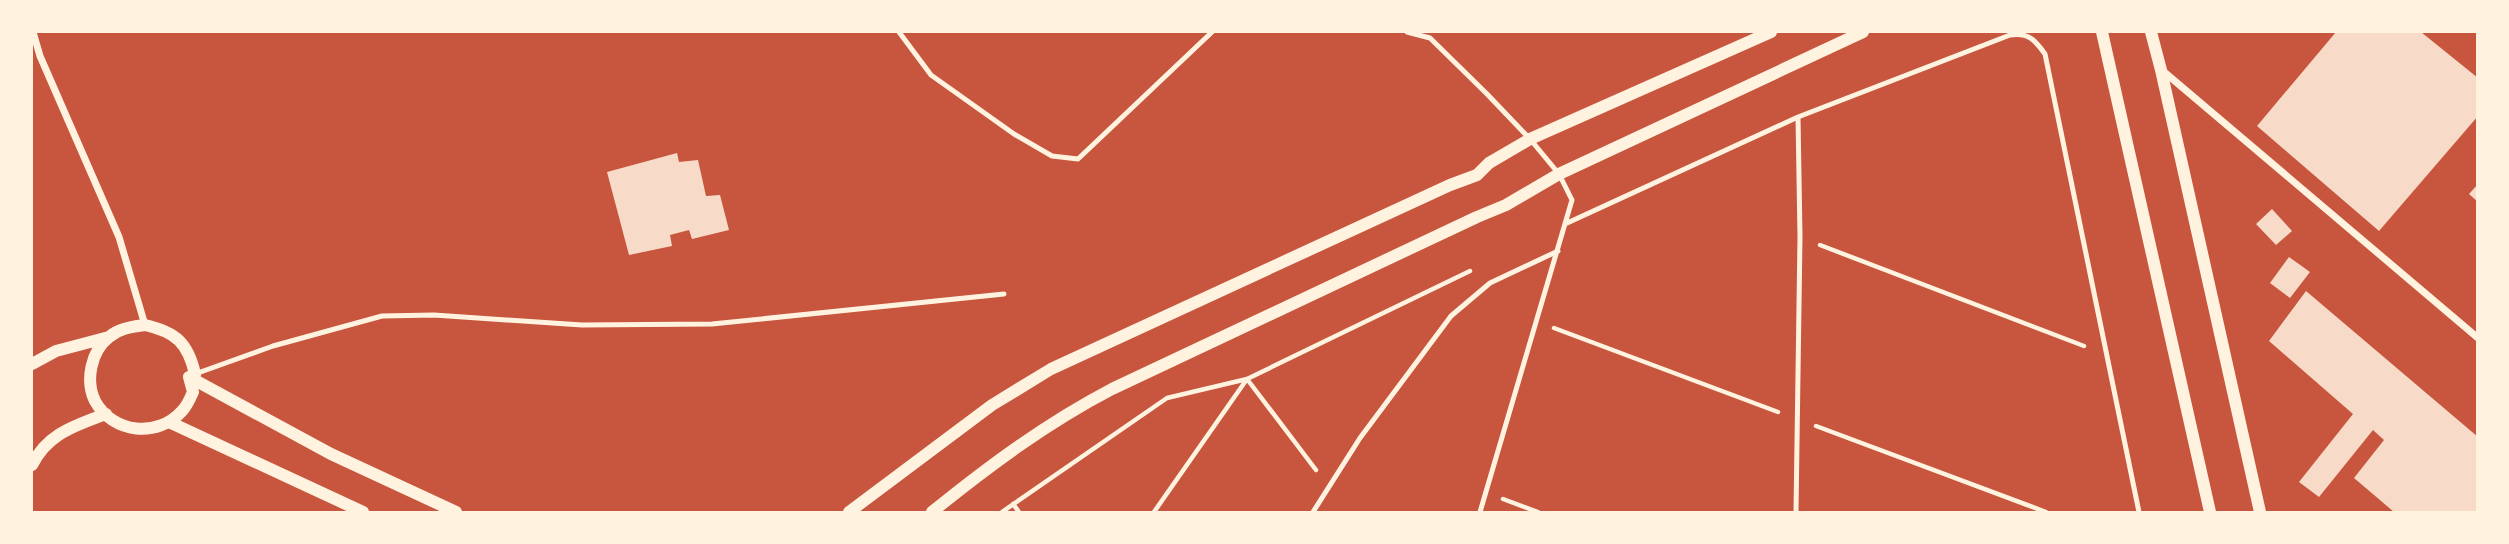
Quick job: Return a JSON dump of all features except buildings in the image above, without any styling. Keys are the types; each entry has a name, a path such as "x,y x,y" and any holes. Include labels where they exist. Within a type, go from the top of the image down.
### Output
{"street":[{"path":"33,32 40,56 119,237 145,325"},
{"path":"849,513 992,405 1051,369 1477,175 1489,163 1530,139 1771,32"},
{"path":"933,513 997,460 1069,412 1125,383 1477,216 1506,205 1559,174 1863,32"},
{"path":"2102,32 2210,513"},
{"path":"2151,32 2260,513"},
{"path":"2161,70 2477,338"},
{"path":"32,364 56,351 109,337 126,328 145,325 164,330 179,340 191,356 193,392 184,410 169,422 151,429 132,429 118,424 106,414 95,400 90,384 91,366 98,350 109,337"},
{"path":"192,376 331,454 456,513"},
{"path":"32,465 47,443 62,431 106,414"},
{"path":"169,422 363,513"}],"lane":[{"path":"899,32 931,75 1014,135 1052,156 1078,159 1212,32"},
{"path":"1407,32 1429,35 1530,139 1559,174 1572,200 1480,513"},
{"path":"1565,224 1798,117 2010,35 2022,33 2036,40 2045,54 2139,513"},
{"path":"1796,513 1800,237 1798,117"},
{"path":"1312,513 1360,438 1451,316 1490,283 1558,251"},
{"path":"192,376 273,346 382,316 434,315 582,325 712,324 1004,294"}],"path":[{"path":"1800,237 2107,354"},
{"path":"1002,513 1167,398 1247,379 1479,266"},
{"path":"1247,379 1329,487"},
{"path":"1154,513 1247,379"},
{"path":"1486,493 1538,513"},
{"path":"1013,505 1018,513"}]}
